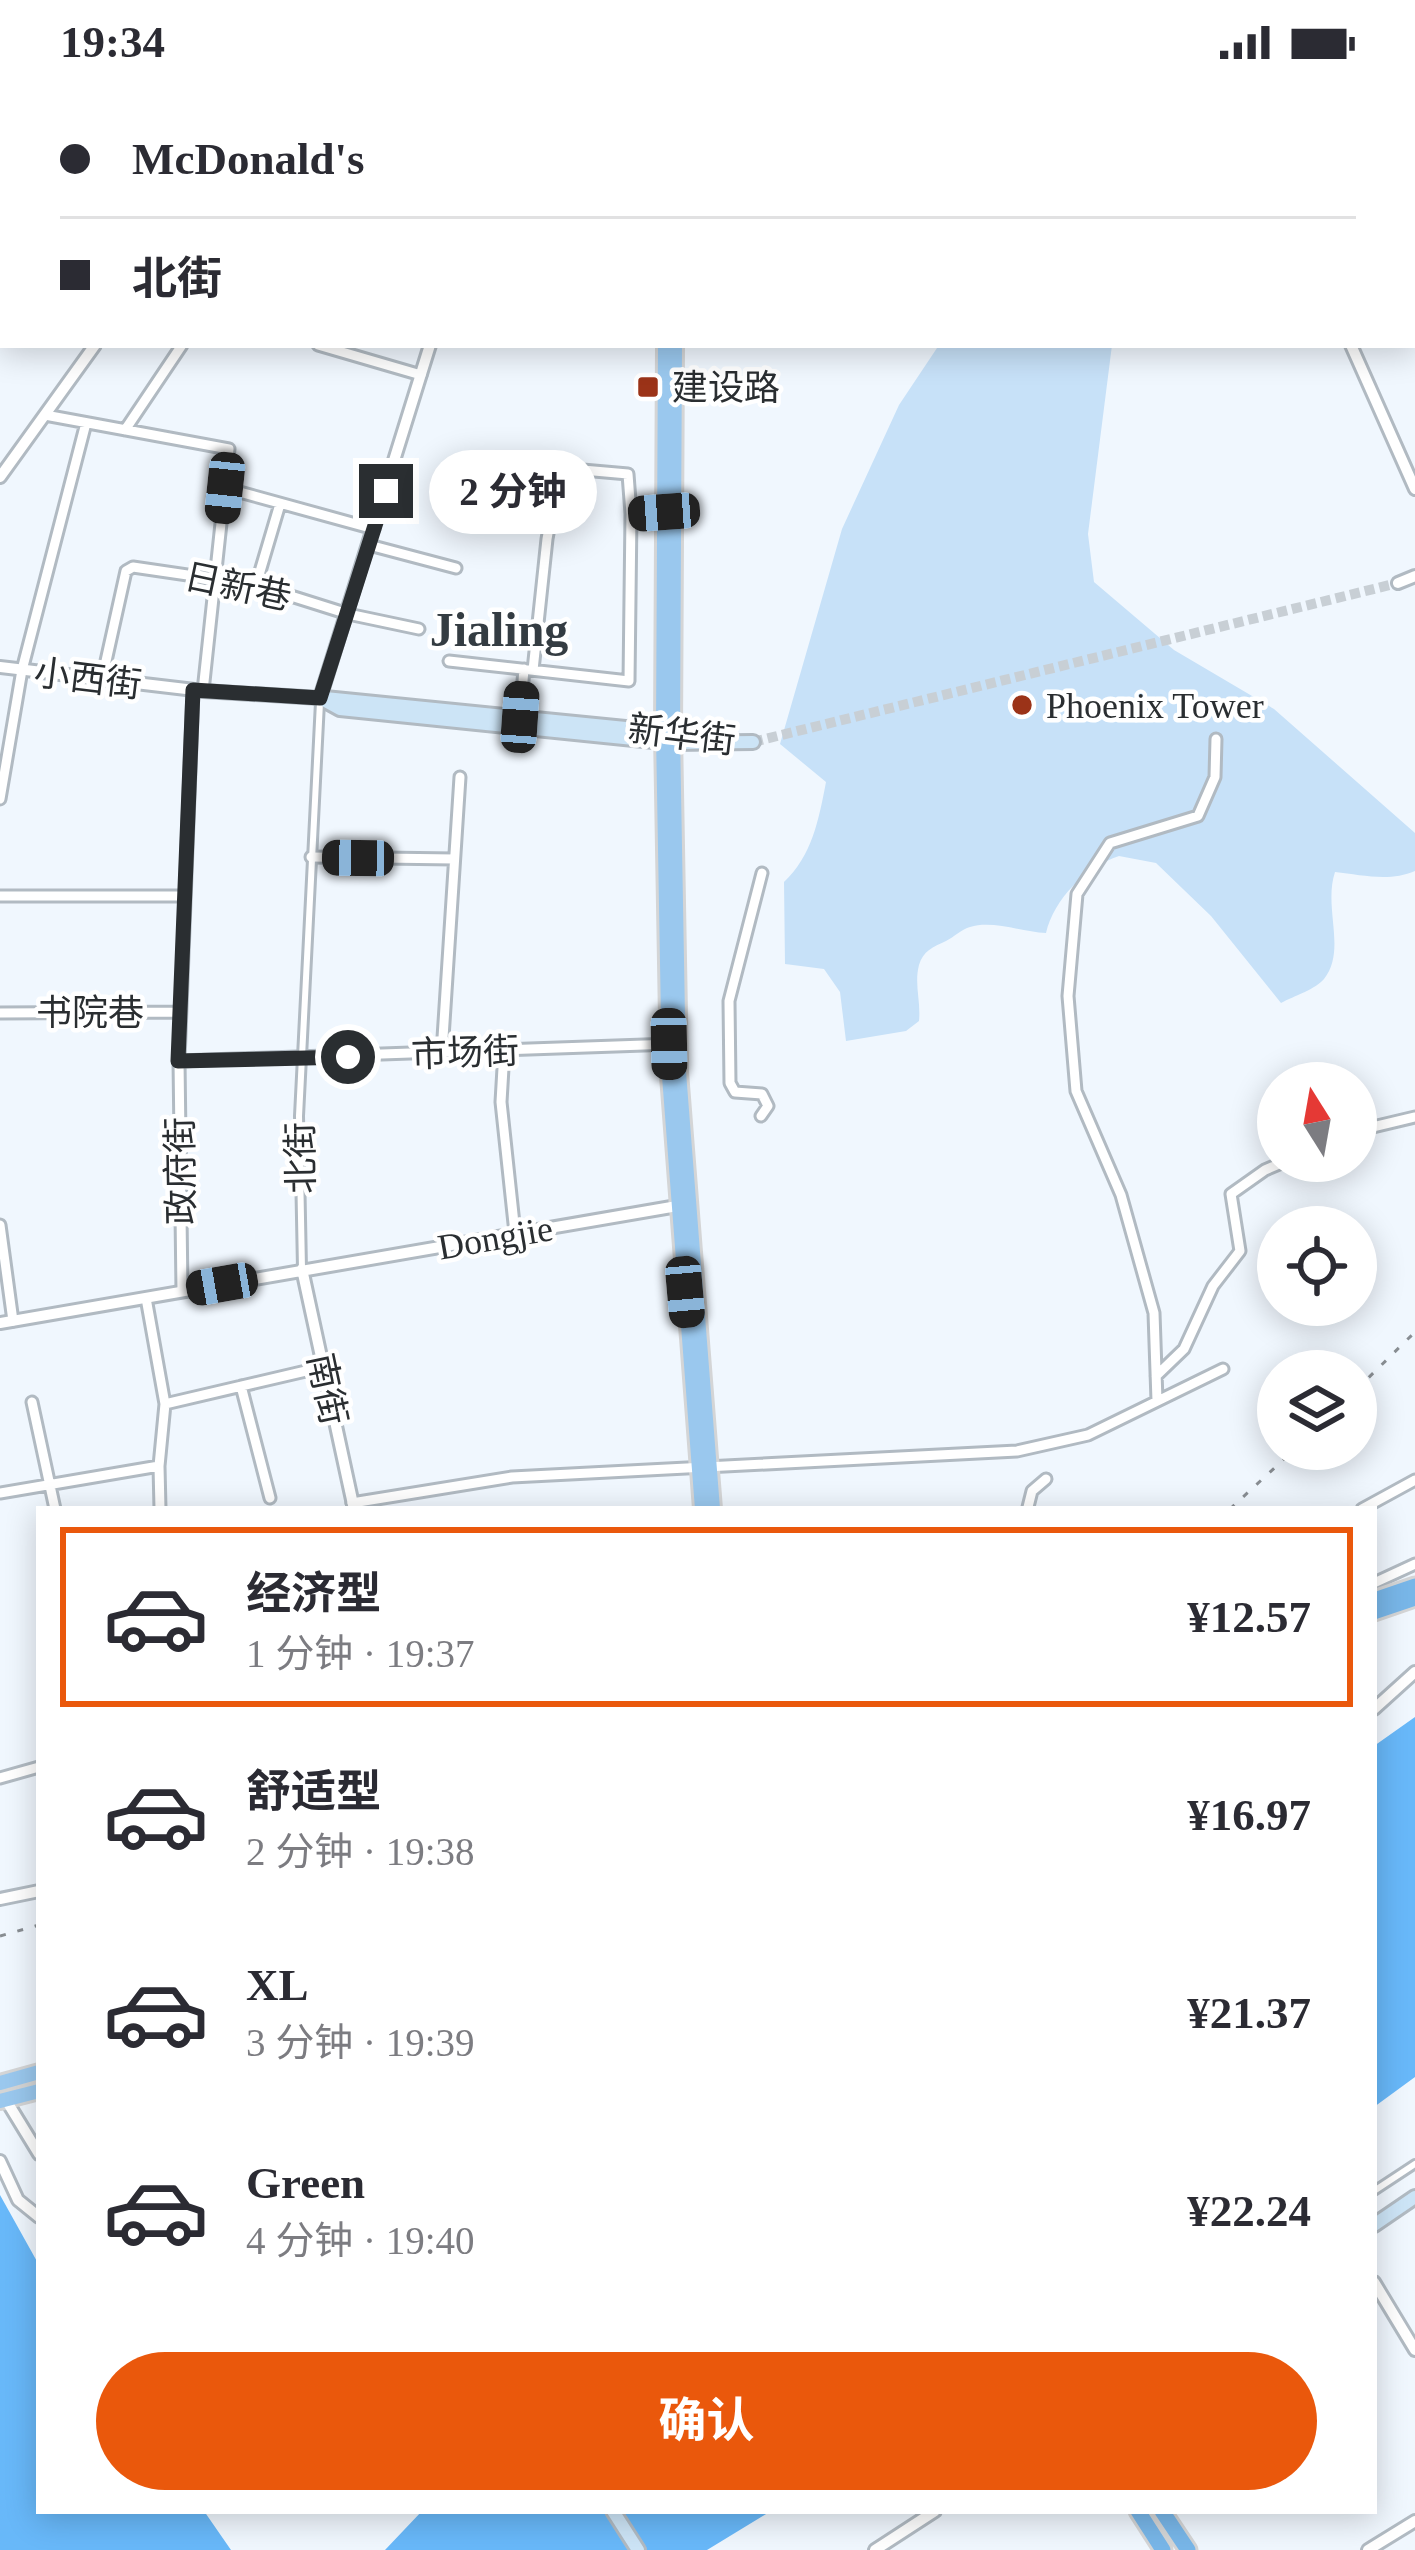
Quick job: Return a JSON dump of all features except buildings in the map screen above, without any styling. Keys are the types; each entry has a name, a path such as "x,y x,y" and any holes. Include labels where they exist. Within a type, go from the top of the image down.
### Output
{"highway":[{"path":"1377,1599 1415,1586"},
{"path":"1377,1611 1415,1598"},
{"path":"1140,2514 1163,2550"},
{"path":"1164,2514 1188,2550"}],"main road":[{"path":"665,348 674,1044 682,1205 712,1506"},
{"path":"668,738 675,348"},
{"name":"新华街","path":"320,698 340,709 668,738 753,742 668,738 520,717 320,698"},
{"path":"702,1506 705,1465"},
{"path":"0,2083 36,2073"},
{"path":"3,2101 36,2092"},
{"path":"1377,2223 1415,2198"},
{"path":"615,2514 638,2550"}],"street":[{"path":"0,477 93,348"},
{"path":"45,416 125,430 180,348"},
{"path":"328,348 421,375"},
{"name":"北街","path":"302,1269 302,1059 320,698 429,348"},
{"path":"1352,348 1415,489"},
{"path":"0,799 22,670 86,423"},
{"name":"政府街","path":"125,430 229,448 198,691 185,896 178,1061 182,1291"},
{"path":"449,661 529,669 629,681 628,474 560,468 529,669 520,717"},
{"path":"225,488 374,529"},
{"path":"256,585 280,504"},
{"path":"631,514 664,512"},
{"path":"369,544 455,568"},
{"name":"日新巷","path":"102,680 127,571 133,567 256,585 348,614 419,629"},
{"path":"1398,584 1415,576"},
{"name":"小西街","path":"0,667 198,691 320,698"},
{"path":"1157,1401 1154,1313 1121,1195 1076,1090 1068,996 1076,894 1110,844 1198,816 1215,777 1216,739"},
{"path":"442,1053 460,777"},
{"path":"310,857 454,859"},
{"path":"761,1116 767,1106 762,1094 735,1092 730,1083 729,1001 762,874"},
{"path":"0,896 185,896"},
{"name":"书院巷","path":"0,1013 180,1012"},
{"name":"市场街","path":"178,1061 674,1044"},
{"path":"504,1051 501,1102 515,1233"},
{"path":"1377,1126 1415,1117"},
{"path":"1156,1376 1184,1349 1214,1286 1240,1251 1232,1194 1257,1175"},
{"name":"Dongjie","path":"6,1322 682,1205"},
{"path":"0,1225 6,1322"},
{"name":"南街","path":"302,1269 353,1506"},
{"path":"146,1298 165,1404 160,1506"},
{"path":"165,1404 323,1367"},
{"path":"353,1506 512,1478 1017,1451 1088,1435 1223,1370"},
{"path":"241,1386 270,1498"},
{"path":"32,1402 54,1506"},
{"path":"0,1493 159,1466"},
{"path":"1027,1506 1033,1491 1046,1479"},
{"path":"1367,1506 1415,1480"},
{"path":"1377,1582 1415,1564"},
{"path":"1377,1705 1415,1672"},
{"path":"0,1778 36,1767"},
{"path":"0,1899 36,1892"},
{"path":"3,2101 36,2150"},
{"path":"0,2161 18,2200 36,2215"},
{"path":"1377,2190 1415,2164"},
{"path":"1377,2287 1415,2350"},
{"path":"875,2550 929,2514"},
{"path":"1368,2550 1415,2521"}],"shaded area":[{"path":"937,348 1112,348 1088,534 1094,582 1174,650 1274,709 1415,833 1415,871 1386,877 1335,872 1331,900 1334,955 1331,968 1316,986 1281,1003 1211,916 1156,863 1119,856 1073,886 1056,908 1046,933 979,925 929,950 918,972 919,1021 906,1031 846,1041 840,992 824,969 785,964 784,882 808,849 826,782 780,744 842,529 899,405"}],"water":[{"path":"1415,1717 1415,2077 1377,2105 1377,1744"},
{"path":"0,2195 36,2260 36,2514 206,2514 231,2550 0,2550"},
{"path":"419,2514 766,2514 707,2550 385,2550"}],"tunnel":[{"path":"753,742 1398,583"}],"railway":[{"path":"1377,1369 1415,1332"},
{"path":"1233,1506 1272,1470"},
{"path":"0,1936 36,1926"}],"place":[{"name":"建设路","path":"648,387"},
{"name":"Phoenix Tower","path":"1022,705"}],"district":[{"name":"Jialing","path":"499,629"}],"route":[{"path":"348,1057 178,1061 193,690 320,698 386,491"}]}
